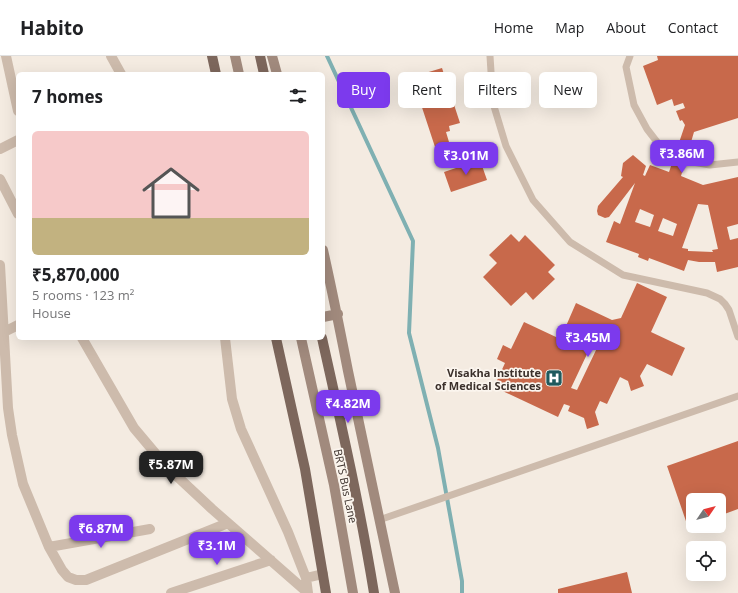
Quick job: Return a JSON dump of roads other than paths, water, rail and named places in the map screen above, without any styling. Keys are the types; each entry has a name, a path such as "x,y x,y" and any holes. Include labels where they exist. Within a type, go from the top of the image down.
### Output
{"main road":[{"path":"212,56 216,72"},
{"path":"260,56 264,72"},
{"path":"276,340 305,469 326,593"},
{"path":"322,340 357,498 374,593"}],"street":[{"path":"6,56 16,102"},
{"path":"111,56 120,72"},
{"path":"235,56 239,72"},
{"path":"272,56 276,72"},
{"path":"0,149 16,141"},
{"path":"0,179 16,210"},
{"path":"325,259 338,314 348,371 395,593"},
{"path":"0,265 4,332 3,350 5,418 23,484 49,547 62,570 68,576 76,580 86,580 228,523"},
{"path":"325,317 338,314"},
{"path":"4,332 16,326"},
{"path":"83,340 138,433 166,466 308,593"},
{"path":"225,340 232,399 241,429 288,532 306,578 308,593"},
{"name":"BRTS Bus Lane","path":"302,340 334,484 353,593"},
{"path":"49,547 150,529"},
{"path":"171,593 271,560"},
{"path":"306,578 323,574"}],"lane":[{"path":"490,56 493,103 506,146 533,200 570,242 623,275 708,293 720,299 729,310 738,337"},
{"path":"630,56 626,67 634,105 646,129 664,151 687,161 710,165 738,162"},
{"path":"379,520 738,396"}],"waterway":[{"path":"327,56 413,241 409,333 438,448 462,581 462,593"}],"place":[{"name":"Visakha Institute of Medical Sciences","path":"554,378"}]}
